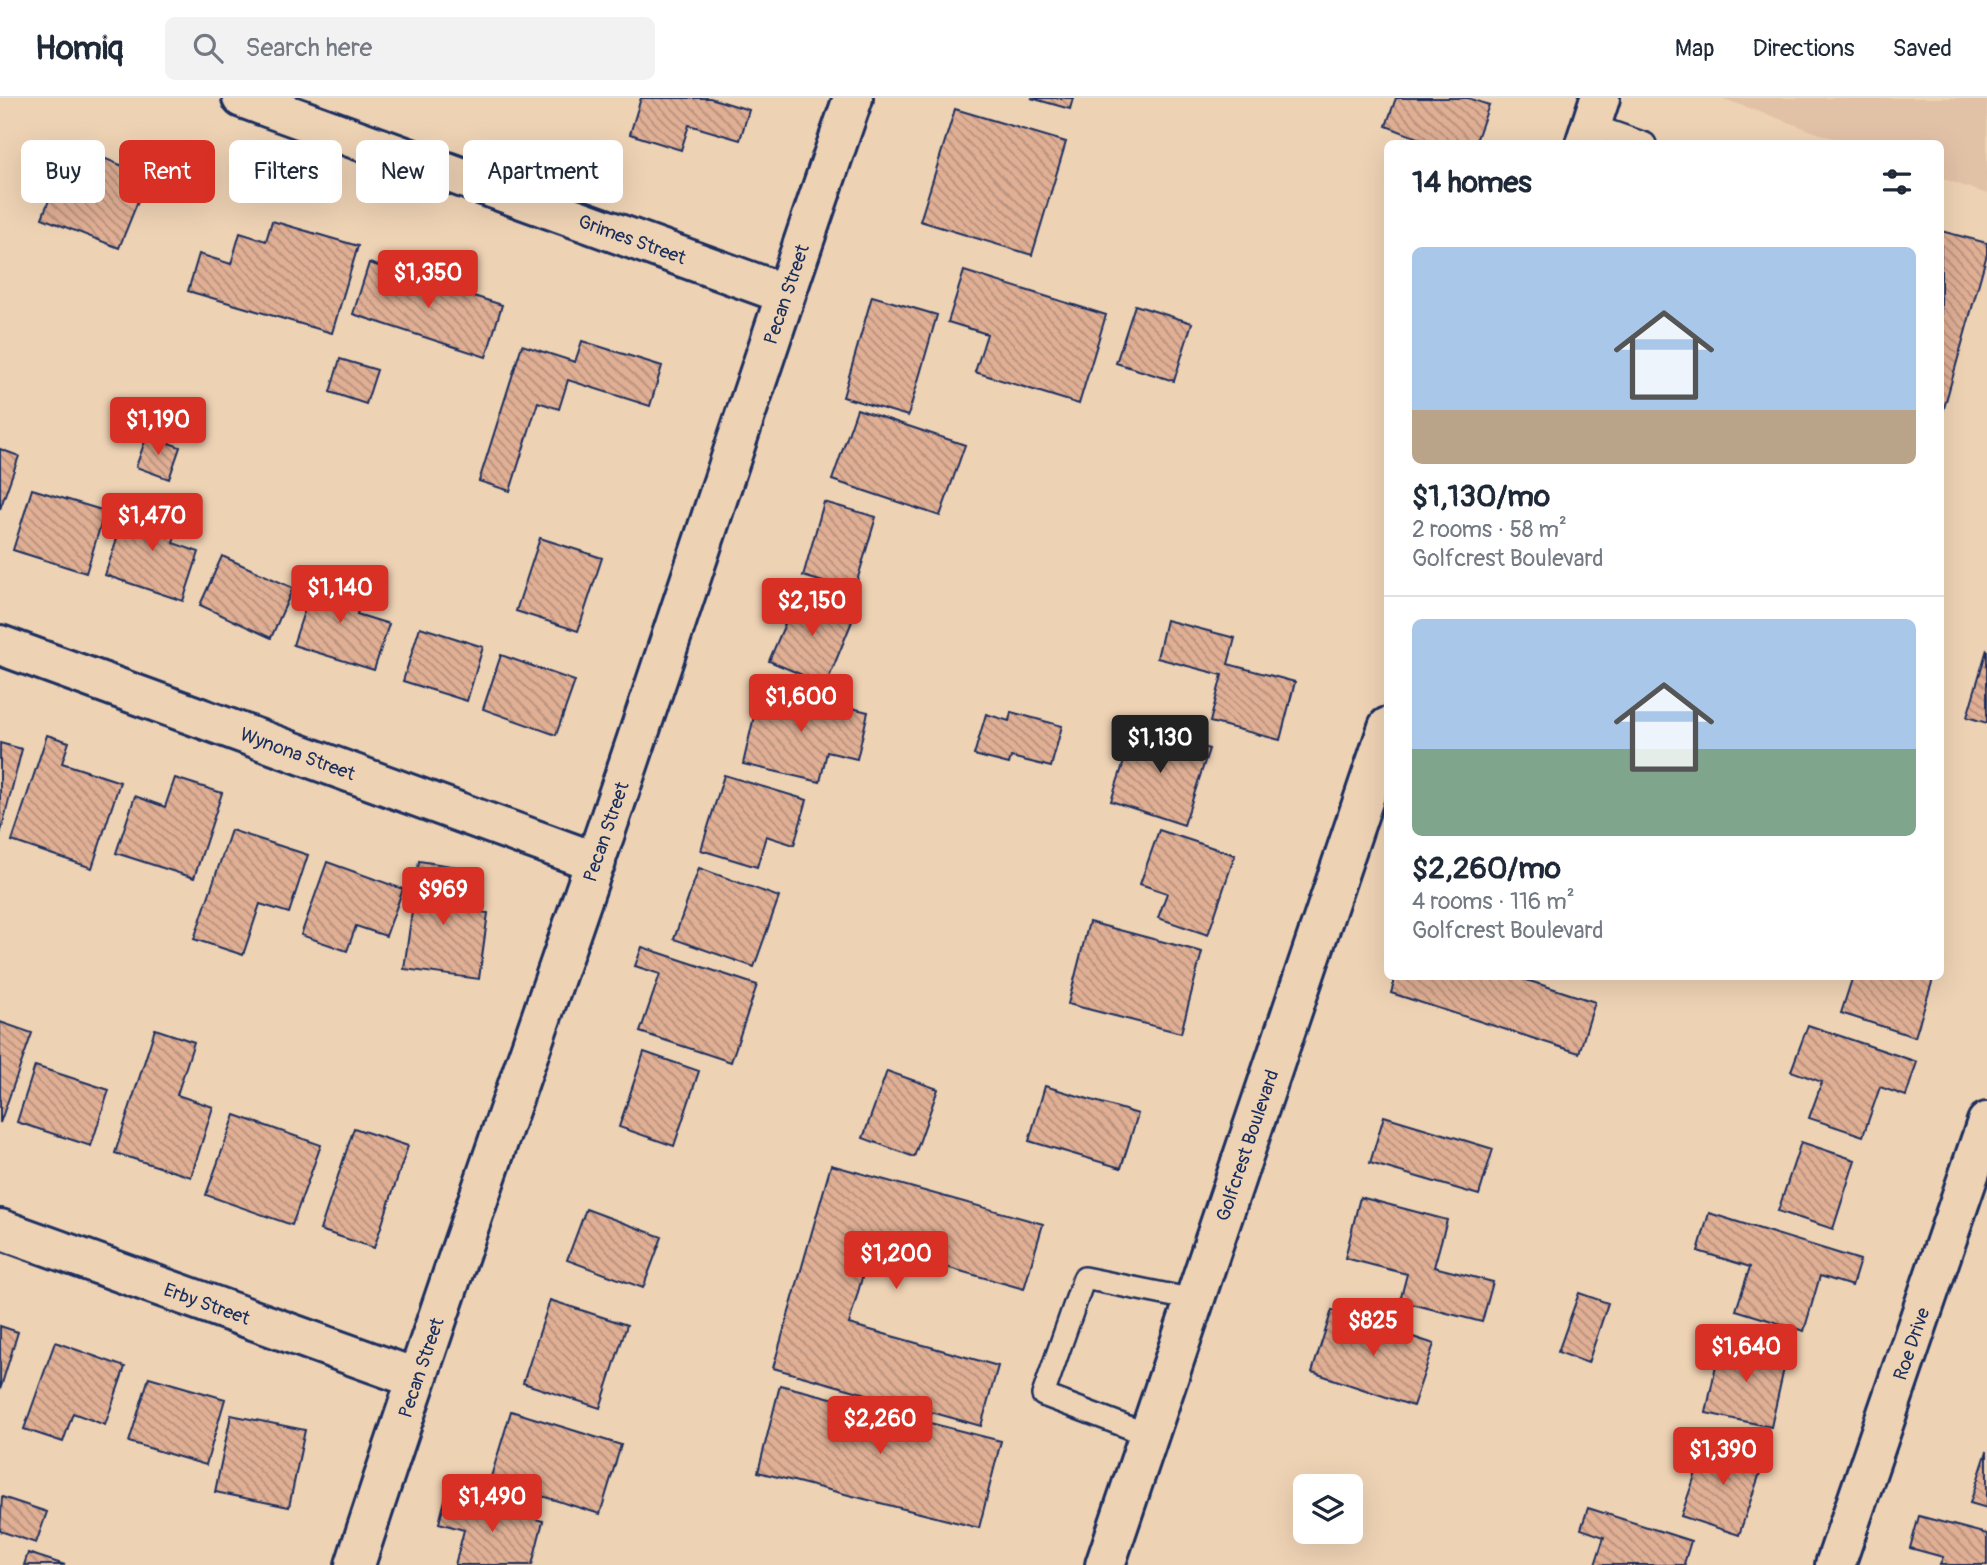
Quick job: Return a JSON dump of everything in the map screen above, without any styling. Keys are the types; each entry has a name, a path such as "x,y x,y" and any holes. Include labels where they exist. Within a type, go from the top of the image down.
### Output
{"street":[{"name":"Grimes Street","path":"242,98 785,294"},
{"name":"Pecan Street","path":"355,1565 415,1378 596,862 853,98"},
{"name":"Wynona Street","path":"0,645 596,862"},
{"name":"Golfcrest Boulevard","path":"1105,1565 1384,739"},
{"name":"Roe Drive","path":"1835,1565 1987,1122"},
{"name":"Erby Street","path":"0,1229 415,1378"}],"lane":[{"path":"1592,122 1635,140"},
{"path":"1149,1434 1043,1395 1084,1278 1194,1300"}],"shaded area":[{"path":"1721,98 1987,98 1987,194 1944,179 1944,140 1838,140"}],"building":[{"path":"641,98 710,98 749,110 740,140 689,125 681,150 630,134"},
{"path":"1031,98 1073,98 1070,109"},
{"path":"1396,98 1468,98 1489,105 1476,140 1423,140 1386,126"},
{"path":"955,109 1066,142 1032,255 920,221"},
{"path":"105,159 119,164 119,203 137,203 119,248 42,218 48,203 105,203"},
{"path":"272,221 358,246 332,333 188,291 199,254 231,264 240,233 266,241"},
{"path":"1944,232 1987,243 1987,254 1944,408"},
{"path":"369,263 502,305 486,357 353,314"},
{"path":"964,271 1106,315 1079,404 975,372 987,334 948,322"},
{"path":"872,296 937,315 908,416 843,397"},
{"path":"1135,305 1192,323 1174,381 1116,363"},
{"path":"582,341 662,366 650,406 568,380 559,409 538,402 510,491 479,481 522,345 575,362"},
{"path":"340,359 377,370 366,404 330,392"},
{"path":"857,409 965,445 940,516 832,480"},
{"path":"147,435 180,447 169,479 136,467"},
{"path":"0,449 19,456 0,509"},
{"path":"32,489 105,511 86,573 13,550"},
{"path":"129,502 181,519 173,543 199,552 183,601 105,575"},
{"path":"824,502 876,517 854,591 803,576"},
{"path":"540,538 602,558 578,631 516,611"},
{"path":"222,556 293,588 271,638 200,605"},
{"path":"316,575 365,591 357,614 389,624 374,670 293,645"},
{"path":"799,591 855,614 826,685 769,661"},
{"path":"1166,620 1235,638 1228,664 1295,682 1280,740 1210,722 1222,675 1157,658"},
{"path":"420,627 483,647 467,701 403,681"},
{"path":"1987,649 1987,723 1967,717"},
{"path":"501,655 575,681 556,735 483,709"},
{"path":"761,686 868,712 857,759 827,752 820,782 743,764"},
{"path":"1011,712 1062,726 1051,767 1011,757 1009,764 974,755 986,714 1009,721"},
{"path":"1136,725 1209,749 1184,825 1111,801"},
{"path":"47,735 69,742 62,763 120,782 92,868 12,841"},
{"path":"0,743 22,749 0,835"},
{"path":"724,775 807,800 794,845 766,836 757,867 701,850"},
{"path":"175,778 222,793 194,878 116,853 135,796 165,807"},
{"path":"231,830 308,855 289,913 260,904 243,955 194,939"},
{"path":"1159,830 1235,855 1208,935 1158,918 1167,893 1140,884"},
{"path":"419,861 458,867 451,908 488,913 479,979 404,969"},
{"path":"327,862 403,889 386,936 356,926 347,951 301,935"},
{"path":"699,868 779,897 754,967 674,939"},
{"path":"1089,922 1202,952 1181,1033 1068,1004"},
{"path":"642,947 757,985 731,1062 640,1032 660,974 635,966"},
{"path":"1395,980 1526,980 1595,1002 1579,1053 1391,993"},
{"path":"1852,980 1933,980 1915,1037 1841,1013"},
{"path":"0,1022 32,1033 0,1123"},
{"path":"1808,1025 1917,1062 1906,1096 1880,1087 1863,1136 1809,1118 1822,1082 1791,1071"},
{"path":"155,1029 194,1042 177,1095 213,1107 191,1177 115,1153"},
{"path":"644,1052 699,1071 674,1146 619,1127"},
{"path":"35,1066 109,1090 91,1146 17,1122"},
{"path":"887,1071 938,1089 914,1157 863,1138"},
{"path":"1045,1086 1138,1114 1121,1168 1029,1141"},
{"path":"235,1115 321,1145 292,1225 206,1195"},
{"path":"1384,1116 1493,1149 1479,1195 1370,1163"},
{"path":"354,1128 408,1146 374,1248 320,1230"},
{"path":"1801,1142 1855,1160 1833,1229 1778,1211"},
{"path":"831,1165 1043,1224 1024,1289 871,1246 849,1324 998,1366 981,1426 773,1368"},
{"path":"1360,1197 1447,1220 1434,1267 1493,1282 1482,1322 1400,1301 1407,1274 1345,1258"},
{"path":"586,1209 662,1237 643,1288 567,1260"},
{"path":"1709,1213 1860,1260 1852,1286 1820,1276 1804,1331 1736,1310 1750,1267 1698,1251"},
{"path":"1579,1293 1608,1303 1588,1363 1558,1352"},
{"path":"550,1300 627,1325 600,1408 523,1383"},
{"path":"1332,1310 1434,1344 1413,1406 1312,1372"},
{"path":"0,1326 18,1332 0,1390"},
{"path":"1721,1341 1787,1355 1771,1427 1706,1413"},
{"path":"55,1342 125,1367 105,1425 73,1413 63,1442 24,1429"},
{"path":"149,1377 225,1399 206,1465 129,1442"},
{"path":"780,1385 1001,1441 979,1528 758,1472"},
{"path":"511,1411 621,1445 600,1514 490,1480"},
{"path":"231,1415 305,1430 289,1507 215,1492"},
{"path":"1708,1438 1765,1458 1739,1535 1681,1516"},
{"path":"1987,1451 1987,1508 1970,1503"},
{"path":"446,1496 543,1521 532,1565 455,1565 464,1530 439,1523"},
{"path":"2,1497 47,1512 36,1543 0,1531"},
{"path":"1588,1508 1691,1541 1684,1564 1686,1565 1595,1565 1604,1537 1581,1529"},
{"path":"1919,1516 1987,1534 1987,1565 1940,1565 1943,1557 1910,1548"},
{"path":"28,1553 65,1565 24,1565"}]}
